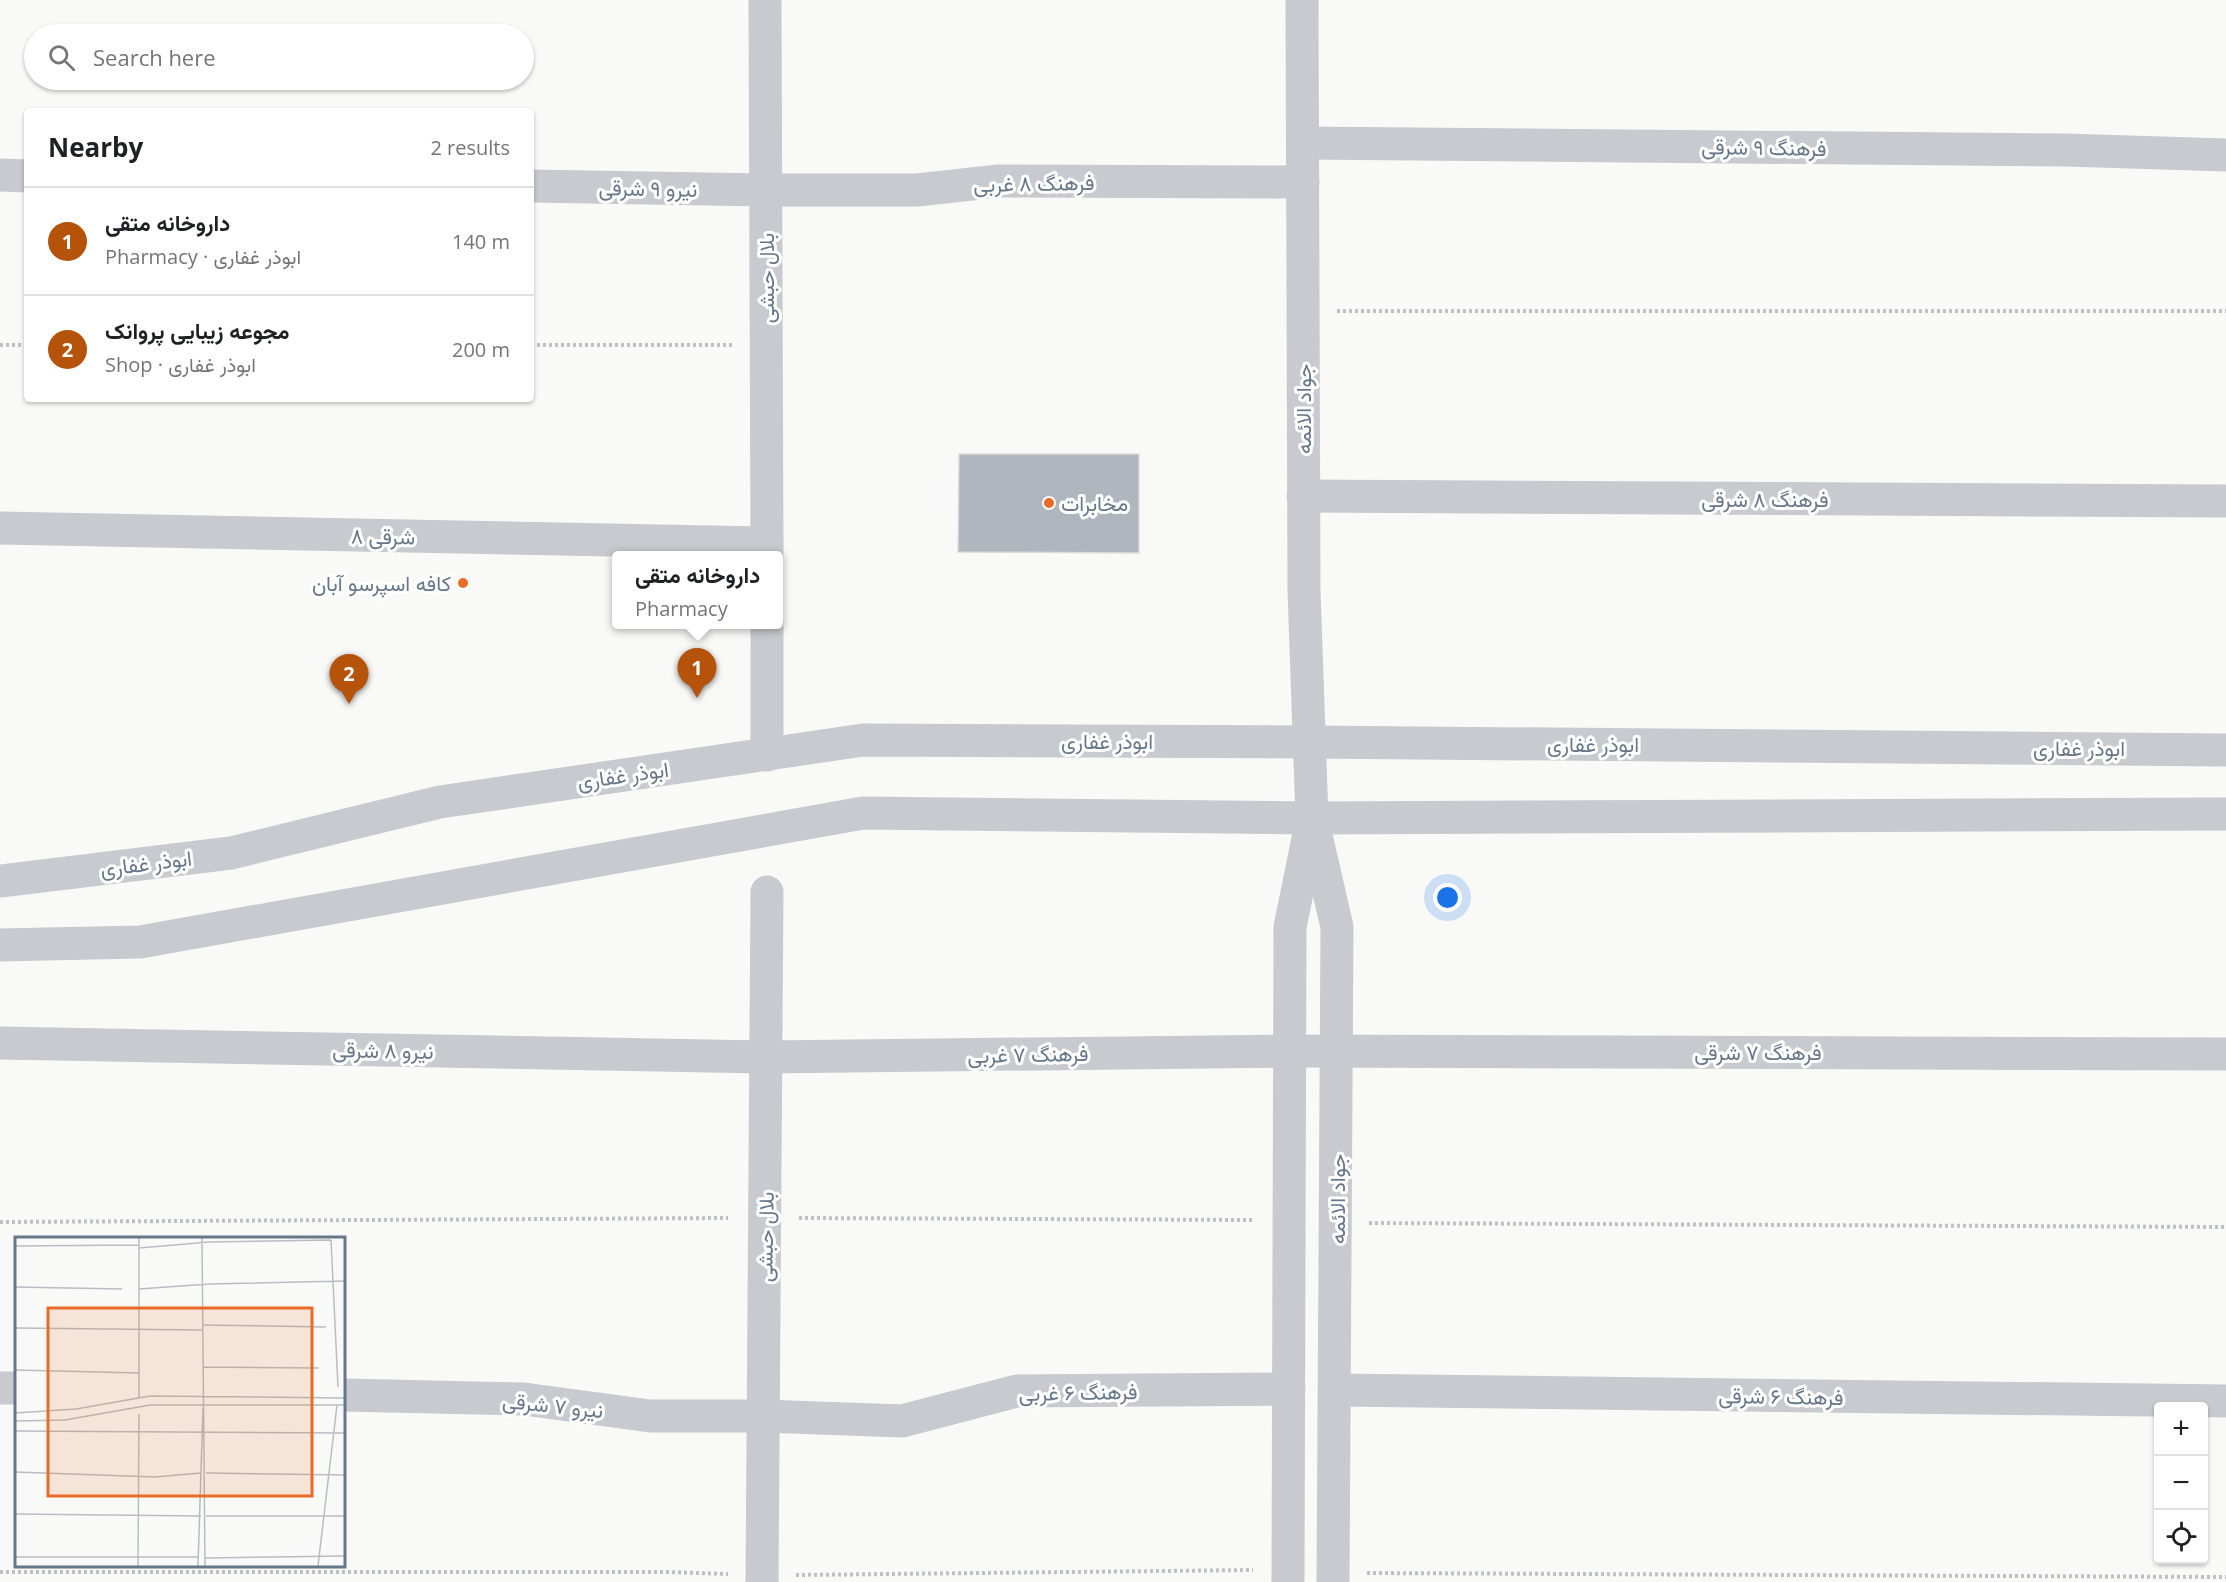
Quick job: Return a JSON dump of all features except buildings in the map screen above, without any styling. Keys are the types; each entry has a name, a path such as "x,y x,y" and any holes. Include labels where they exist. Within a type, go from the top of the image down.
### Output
{"street":[{"name":"بلال حبشی","path":"765,0 767,549"},
{"name":"جواد الائمه","path":"1302,0 1304,591 1312,818 1337,927 1333,1577"},
{"name":"فرهنگ ۹ شرقی","path":"1303,143 2066,150 2226,155"},
{"path":"0,175 24,176"},
{"name":"فرهنگ ۸ غربی","path":"766,190 917,190 999,181 1303,182"},
{"name":"نیرو ۹ شرقی","path":"534,186 766,190"},
{"name":"فرهنگ ۸ شرقی","path":"1303,496 2226,501"},
{"name":"۸ شرقی","path":"0,528 767,549"},
{"path":"767,629 767,754"},
{"name":"ابوذر غفاری","path":"0,881 231,853 440,802 863,740 2226,750"},
{"path":"0,945 140,942 863,813 1312,818 2226,814"},
{"name":"جواد الائمه","path":"1288,1576 1290,927 1312,818"},
{"name":"بلال حبشی","path":"762,1579 767,892"},
{"name":"نیرو ۸ شرقی","path":"0,1043 767,1057"},
{"name":"فرهنگ ۷ شرقی","path":"1290,1051 2226,1054"},
{"name":"فرهنگ ۷ غربی","path":"767,1057 1290,1051"},
{"name":"فرهنگ ۶ غربی","path":"762,1416 902,1421 1017,1391 1289,1389"},
{"name":"فرهنگ ۶ شرقی","path":"1335,1390 2226,1401"},
{"name":"نیرو ۷ شرقی","path":"345,1395 524,1399 650,1416 762,1416"}],"path":[{"path":"1303,311 2226,311"},
{"path":"0,345 24,345"},
{"path":"534,345 766,345"},
{"path":"0,1222 765,1218 1289,1221"},
{"path":"1336,1222 2226,1227"},
{"path":"0,1572 668,1572 762,1579 1288,1576"},
{"path":"1333,1577 2226,1576"}],"place":[{"name":"مخابرات","path":"1049,503"},
{"name":"کافه اسپرسو آبان","path":"463,583"},
{"name":"داروخانه متقی","path":"697,698"},
{"name":"مجوعه زیبایی پروانک","path":"349,704"}]}
